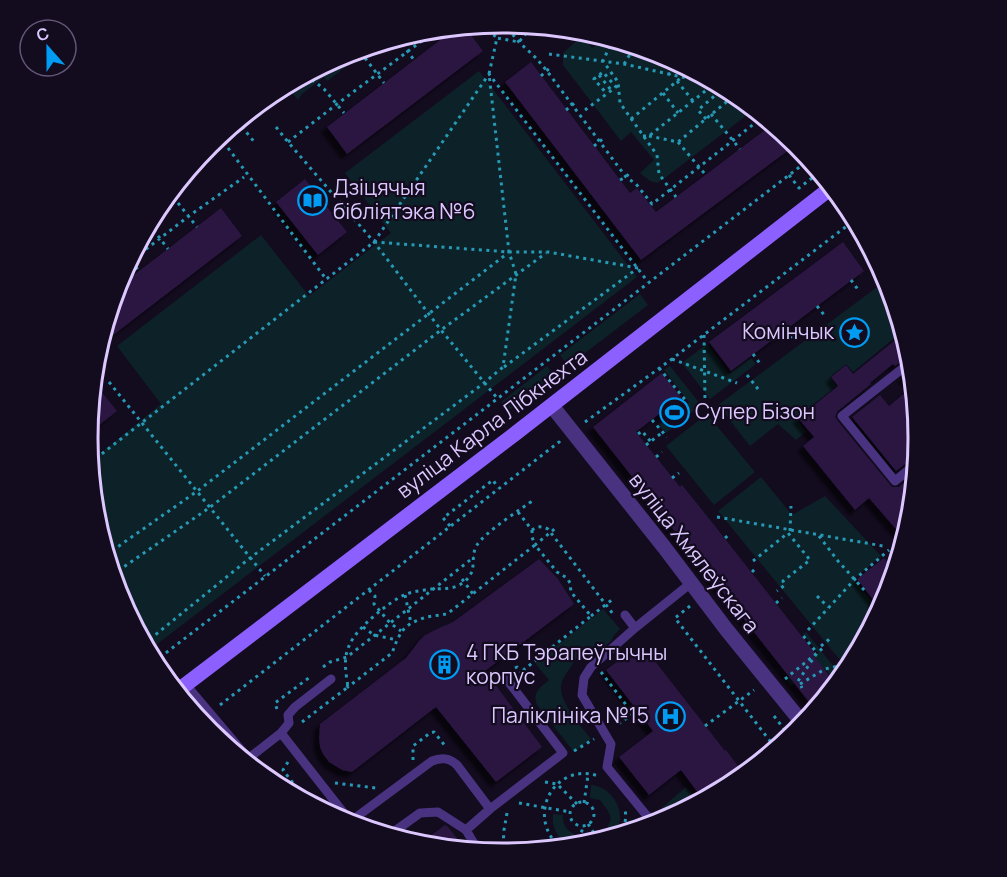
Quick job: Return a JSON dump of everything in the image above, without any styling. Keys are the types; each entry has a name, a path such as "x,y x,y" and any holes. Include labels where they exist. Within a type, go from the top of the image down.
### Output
{"main road":[{"name":"вуліца Карла Лібкнехта","path":"183,686 552,406 825,192"}],"street":[{"name":"вуліца Хмялеўскага","path":"552,406 798,717"}],"lane":[{"path":"903,368 842,416 895,481 908,471"},
{"path":"649,817 607,767 611,744 582,695 584,678 591,667 691,583"},
{"path":"625,615 631,632"},
{"path":"252,756 281,733 290,723 288,715 295,707 334,674"},
{"path":"466,830 490,808 563,753 504,676"},
{"path":"195,701 231,739"},
{"path":"281,733 339,809"},
{"path":"357,816 437,759 451,760 457,765 490,808"},
{"path":"397,829 420,813 438,812 466,830 474,843"}],"path":[{"path":"492,33 497,38 519,42"},
{"path":"512,33 547,70 626,177 636,184 652,204 756,122"},
{"path":"519,42 526,34"},
{"path":"497,38 489,74 509,252 516,274 502,367"},
{"path":"288,142 420,42"},
{"path":"404,46 414,60"},
{"path":"603,62 609,47"},
{"path":"549,54 624,64 690,78"},
{"path":"624,64 630,54"},
{"path":"365,58 384,83"},
{"path":"603,62 618,82 620,103 657,155 659,174 676,197"},
{"path":"352,63 354,66"},
{"path":"540,76 552,66"},
{"path":"668,75 673,71"},
{"path":"585,110 607,94 616,87 603,72 594,79 607,94"},
{"path":"99,456 374,242 489,74"},
{"path":"489,74 648,282"},
{"path":"631,118 682,77"},
{"path":"313,81 324,89 344,113"},
{"path":"677,81 693,101"},
{"path":"649,136 708,88"},
{"path":"663,93 678,113"},
{"path":"706,119 698,110 716,93"},
{"path":"678,142 728,100"},
{"path":"566,110 578,101"},
{"path":"711,114 740,149"},
{"path":"276,127 374,242 429,315 497,398"},
{"path":"243,128 256,144"},
{"path":"643,136 678,142 705,174"},
{"path":"594,146 605,137"},
{"path":"225,144 327,279"},
{"path":"161,656 802,165"},
{"path":"620,180 631,171"},
{"path":"789,175 799,188 813,177"},
{"path":"145,249 244,177"},
{"path":"178,203 197,227"},
{"path":"585,423 848,225"},
{"path":"155,231 168,249"},
{"path":"374,242 509,252 548,252 638,268"},
{"path":"114,549 196,492 509,252"},
{"path":"120,569 209,508 441,330 548,252"},
{"path":"136,268 139,271"},
{"path":"151,639 250,558 484,383 502,367 638,268"},
{"path":"851,280 859,291"},
{"path":"817,306 825,316"},
{"path":"785,330 793,340"},
{"path":"704,335 705,400"},
{"path":"753,354 761,365"},
{"path":"672,359 737,383"},
{"path":"659,368 687,402 679,409"},
{"path":"747,375 758,389"},
{"path":"109,382 265,576"},
{"path":"652,420 667,437"},
{"path":"638,434 642,431 652,441 658,443"},
{"path":"646,445 663,432"},
{"path":"209,714 559,442"},
{"path":"656,457 662,452"},
{"path":"672,478 679,473"},
{"path":"450,526 443,518 493,480 498,488"},
{"path":"348,687 346,657 349,645 363,626 380,611 405,595 427,589 457,586 471,575 478,543 535,499"},
{"path":"777,591 785,585 783,581 810,560 789,532 791,506"},
{"path":"518,512 532,530 535,545 557,572 567,578 571,592 591,616"},
{"path":"717,518 789,532 883,546"},
{"path":"532,530 544,526 551,533 620,623 618,625 631,632"},
{"path":"300,726 303,721 392,653 402,632 411,623 426,616 447,614 557,527"},
{"path":"753,561 789,532"},
{"path":"725,538 730,534"},
{"path":"819,535 838,561 866,590"},
{"path":"817,653 800,634 808,629 855,579 889,550"},
{"path":"334,674 330,662 346,657 474,556"},
{"path":"752,572 757,567"},
{"path":"558,579 562,576"},
{"path":"463,580 473,594"},
{"path":"369,590 375,596 374,604 390,623 402,632"},
{"path":"405,595 411,623"},
{"path":"818,596 828,607"},
{"path":"776,603 782,598"},
{"path":"521,672 613,599"},
{"path":"690,606 675,618 771,743"},
{"path":"363,626 374,635 397,640"},
{"path":"785,679 817,653 832,637"},
{"path":"817,653 800,686 825,669 838,666"},
{"path":"504,676 517,667 527,680"},
{"path":"342,678 348,687"},
{"path":"705,726 754,690"},
{"path":"412,763 413,746 434,732 452,754"},
{"path":"276,775 287,766 289,759"},
{"path":"283,770 296,787"},
{"path":"553,841 544,820 544,807 557,784 569,777 582,774 601,778"},
{"path":"584,803 588,774"},
{"path":"332,787 333,783 381,788 372,795"},
{"path":"546,783 557,784 577,804"},
{"path":"510,801 570,813"},
{"path":"577,804 588,804 593,810 593,818 588,824 583,826 574,823 570,816 571,809 577,804"},
{"path":"624,825 625,807"},
{"path":"503,844 508,811"},
{"path":"588,824 594,833"},
{"path":"581,836 583,826"}],"shaded area":[{"path":"577,40 588,42 592,48 597,44 634,55 659,64 706,87 747,115 666,177 657,183 650,181 640,173 654,160 631,132 621,141 563,65 563,53"},
{"path":"352,62 327,81 324,77 302,94 298,100 292,92"},
{"path":"479,71 637,277 155,646 129,594 112,543 101,491 99,455 161,404 117,346 261,235 309,296 391,233 345,173"},
{"path":"879,286 896,337 853,372 846,364 830,377 837,386 796,418 806,432 796,440 778,424 750,446 718,405"},
{"path":"640,294 648,305 568,366 560,355"},
{"path":"707,344 729,374 751,358 756,364 710,399 682,363"},
{"path":"547,366 554,376 508,411 501,402"},
{"path":"670,366 701,405 666,433 659,425 669,417 672,419 689,402 664,370"},
{"path":"707,414 755,472 714,505 666,446"},
{"path":"761,477 792,515 825,496 881,556 854,579 874,604 842,662 718,511"},
{"path":"603,609 620,629 611,641 587,661 578,656 561,685 561,692 567,707 591,739 574,752 537,705 536,693 549,680 535,663"},
{"path":"806,632 836,670 831,676 825,669 803,686 798,681 791,686 786,679 818,653 803,634"},
{"path":"591,785 602,788 612,796 620,813 618,827 606,831 610,822 609,812 600,800 590,798"},
{"path":"686,787 694,796 659,813 657,812"},
{"path":"553,814 563,815 566,828 578,837 562,840 555,830"}],"building":[{"path":"470,35 483,51 347,154 327,127 443,37"},
{"path":"531,62 630,193 637,188 656,212 766,130 788,150 641,260 505,82"},
{"path":"305,179 347,232 318,255 276,202"},
{"path":"221,208 242,236 111,336 132,276"},
{"path":"843,242 864,271 731,371 709,342"},
{"path":"896,339 901,361 895,366 893,364 835,416 892,487 899,487 907,480 898,531 869,498 855,510 803,446 814,437 798,418 838,386 831,377 846,365 853,374"},
{"path":"662,373 684,401 662,418 659,414 636,432 711,521 815,653 813,655 831,677 810,703 593,427"},
{"path":"101,391 117,411 98,426"},
{"path":"906,392 908,462 896,471 852,417 880,395 889,406"},
{"path":"884,558 889,563 875,602 857,579"},
{"name":"4 ГКБ Тэрапеўтычны корпус","path":"539,559 558,579 574,604 485,671 542,747 496,782 436,707 352,772 342,770 329,762 320,747 320,724 406,658 425,635 453,622"},
{"name":"Паліклініка №15","path":"633,650 642,662 651,656 740,768 699,794 681,770 649,795 619,757 653,731 606,670"},
{"path":"445,825 460,842 451,841 429,837"}],"place":[{"name":"Дзіцячыя бібліятэка №6","path":"312,200"},
{"name":"Комінчык","path":"855,332"},
{"name":"Супер Бізон","path":"674,412"},
{"name":"4 ГКБ Тэрапеўтычны корпус","path":"445,665"},
{"name":"Паліклініка №15","path":"670,716"}]}
